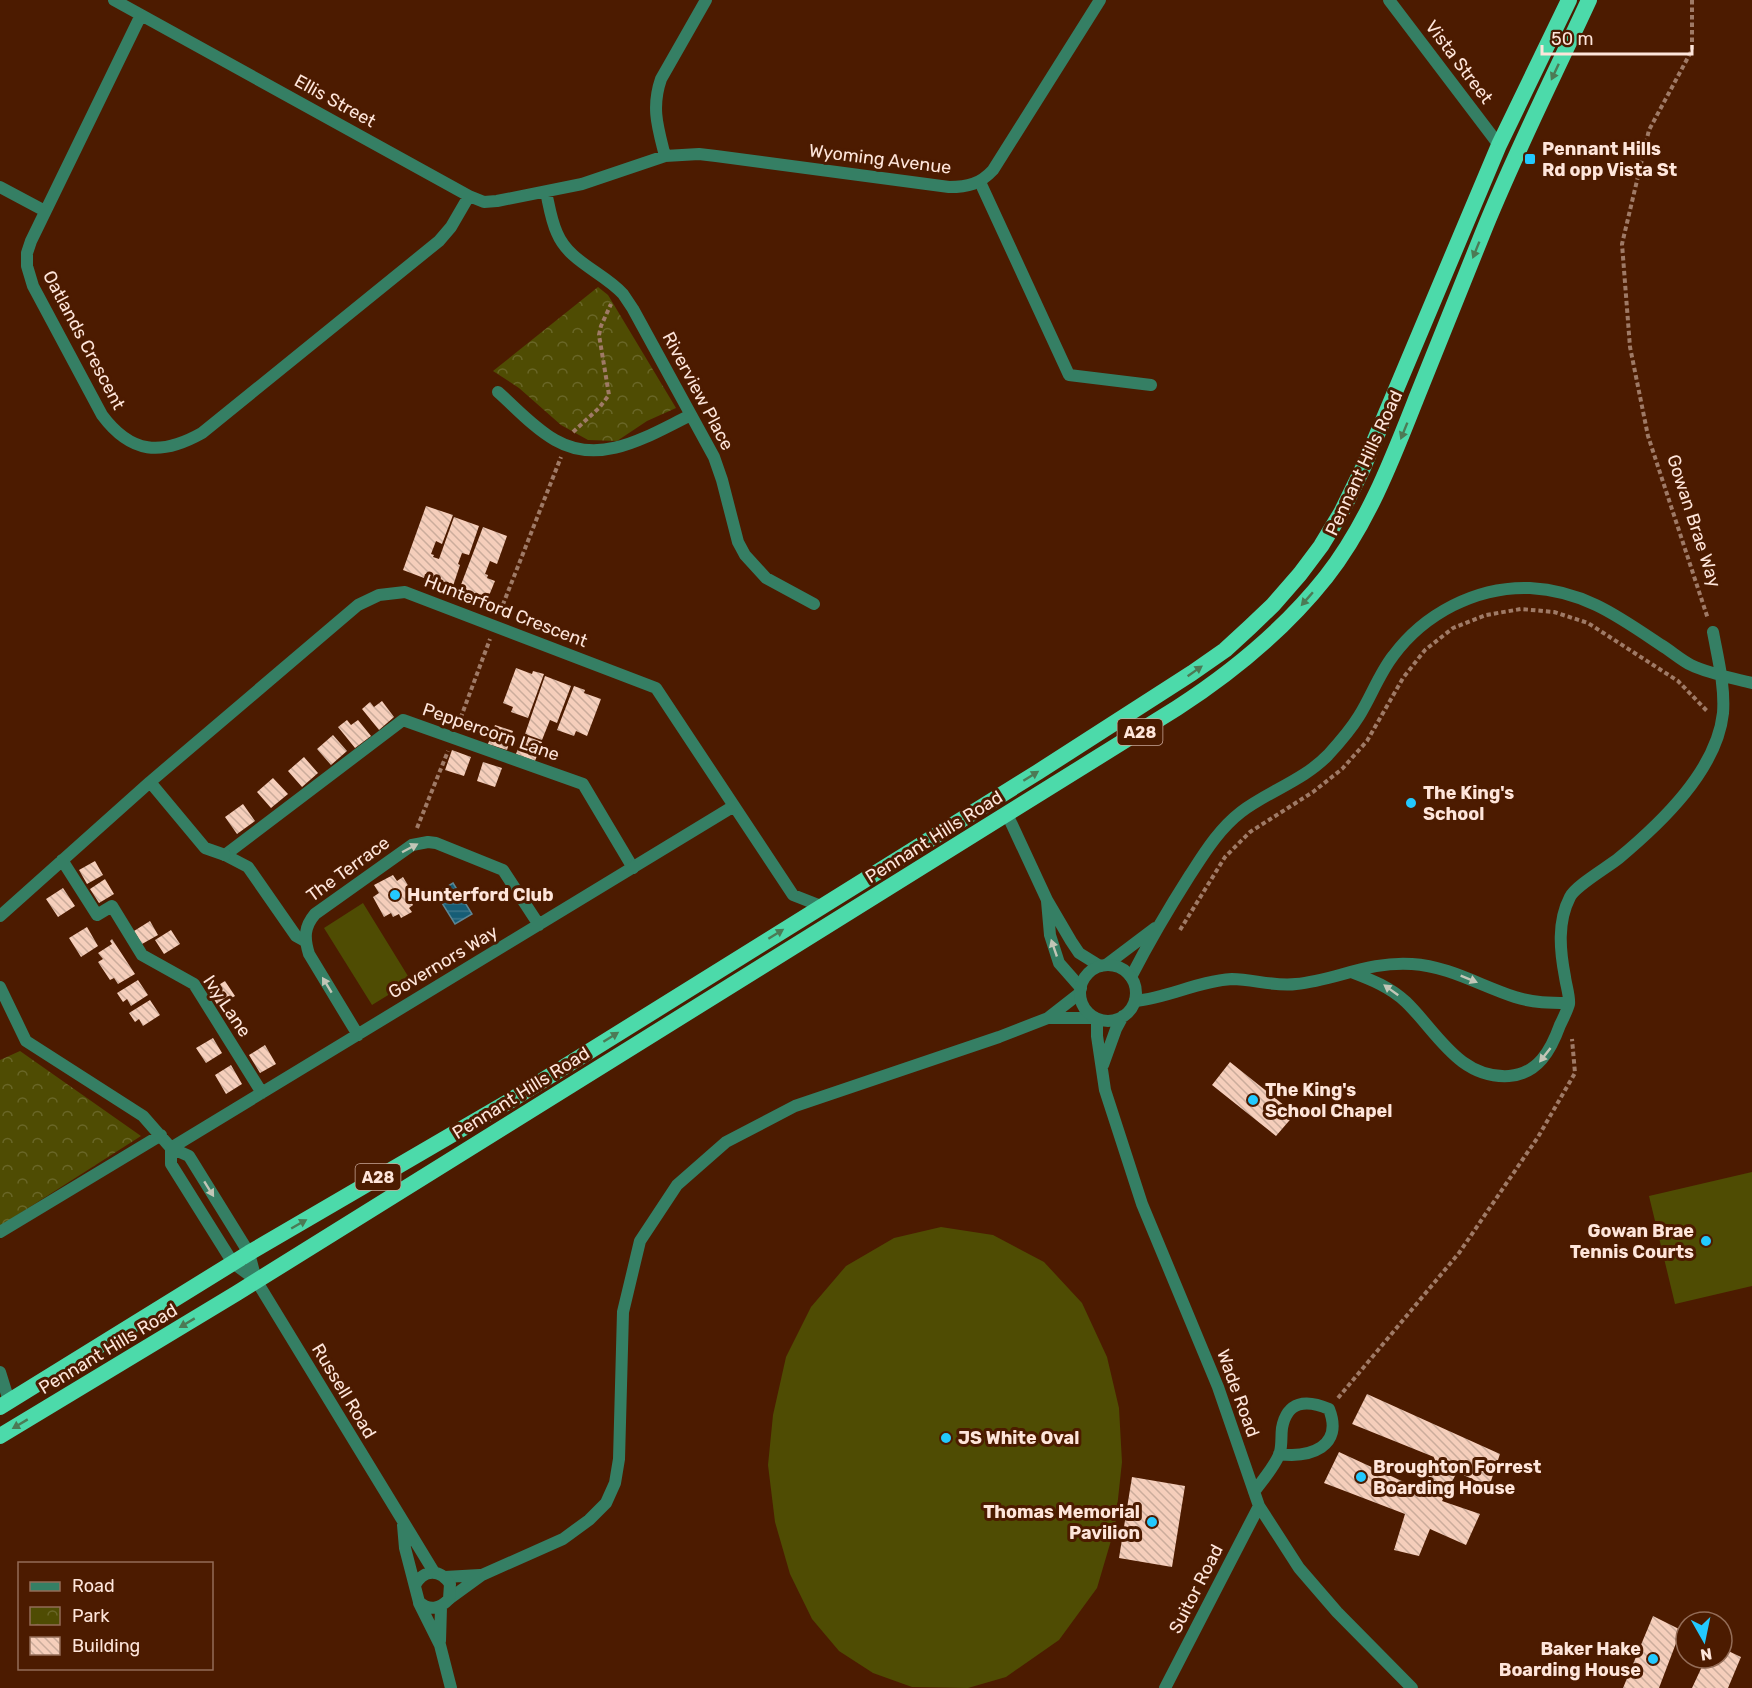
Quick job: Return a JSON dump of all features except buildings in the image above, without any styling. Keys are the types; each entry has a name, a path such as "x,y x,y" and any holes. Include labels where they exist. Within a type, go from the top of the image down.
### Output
{"highway":[{"name":"Pennant Hills Road","path":"5,1404 249,1253 508,1102 1192,673 1225,650 1273,606 1321,546 1346,504 1499,145 1569,0"},
{"name":"Pennant Hills Road","path":"0,1436 256,1280 1007,814 1221,679 1262,646 1327,576 1348,545 1396,449 1491,213 1589,0"}],"street":[{"name":"Ellis Street","path":"114,0 469,196 490,202 546,192"},
{"path":"665,156 655,108 657,92 661,79 706,0"},
{"path":"1100,0 999,161 980,182 1069,375 1151,385"},
{"name":"Vista Street","path":"1389,0 1499,145"},
{"name":"Oatlands Crescent","path":"141,15 27,252 27,266 33,286 102,415 114,431 128,441 143,446 175,446 202,433 439,241 451,227 469,196"},
{"name":"Wyoming Avenue","path":"546,192 593,180 665,156 699,154 949,187 980,182"},
{"path":"0,187 45,211"},
{"name":"Riverview Place","path":"546,192 557,234 564,245 582,263 612,282 623,294 691,415 718,467 732,525 745,555 766,578 814,604"},
{"path":"498,392 545,433 565,446 598,451 625,447 691,415"},
{"path":"1131,977 1158,926 1222,828 1256,801 1309,771 1327,756 1359,717 1392,657 1419,627 1443,610 1499,590 1528,588 1558,591 1589,600 1604,608 1691,665 1752,683"},
{"name":"Hunterford Crescent","path":"0,916 150,782 358,605 379,595 405,592 656,688 793,895 821,906"},
{"path":"1351,972 1381,983 1392,991 1407,1003 1455,1057 1482,1074 1509,1076 1527,1072 1542,1060 1553,1044 1569,1003 1561,954 1561,921 1571,894 1618,859 1661,820 1700,773 1717,741 1723,713 1722,676 1713,632"},
{"name":"Peppercorn Lane","path":"225,855 403,720 583,784 633,868"},
{"path":"150,782 205,848 248,867 296,936 305,941 315,965 358,1035"},
{"name":"Governors Way","path":"171,1148 735,806"},
{"path":"1007,814 1047,900 1079,953 1103,966 1120,968 1131,977 1136,993 1135,1000 1132,1008 1123,1016 1116,1029 1101,1069"},
{"name":"The Terrace","path":"305,941 305,930 315,914 412,845 419,843 436,843 503,870 539,924"},
{"name":"Ivy Lane","path":"62,861 97,915 112,906 142,955 194,984 262,1093"},
{"path":"1047,900 1050,935 1059,963 1080,990 1084,1007 1096,1018"},
{"path":"419,1602 429,1608 445,1603 482,1575 563,1539 589,1520 606,1503 615,1483 620,1459 623,1312 640,1241 677,1185 726,1142 795,1106 1047,1018 1080,990 1087,975 1158,926"},
{"path":"1135,1000 1154,999 1186,988 1234,979 1295,985 1367,966 1391,963 1433,967 1517,998 1548,1003 1569,1003"},
{"path":"0,987 26,1041 143,1116 171,1148 189,1156 249,1253 256,1280"},
{"path":"1047,1018 1096,1018 1110,1021 1123,1016"},
{"name":"Wade Road","path":"1096,1018 1105,1090 1142,1204 1218,1387 1258,1506 1299,1568 1337,1612 1412,1688"},
{"path":"0,1232 161,1136"},
{"path":"171,1148 171,1164 233,1263 256,1280"},
{"name":"Russell Road","path":"256,1280 402,1521 439,1574"},
{"path":"0,1371 5,1404"},
{"path":"1254,1492 1280,1454 1282,1426 1290,1410 1300,1403 1316,1403 1329,1408 1333,1420 1332,1433 1326,1442 1312,1453 1297,1456 1280,1454"},
{"name":"Suitor Road","path":"1165,1688 1258,1506"},
{"path":"402,1521 405,1548 415,1590 440,1645 451,1688"},
{"path":"439,1574 451,1587 445,1603 440,1645"},
{"path":"415,1585 423,1575 482,1575"}],"path":[{"name":"Gowan Brae Way","path":"1692,0 1692,50 1648,130 1622,244 1630,347 1648,436 1713,632"},
{"path":"419,843 416,829 565,446 574,430 599,408 609,395 599,335 612,301"},
{"path":"1180,930 1226,857 1250,832 1313,792 1342,769 1367,741 1403,678 1425,650 1453,628 1486,615 1521,609 1554,612 1588,623 1678,681 1707,711"},
{"path":"1329,1408 1460,1253 1538,1137 1575,1073 1572,1038"}],"green space":[{"path":"598,287 608,295 676,408 647,421 617,441 588,440 561,425 519,388 493,371"},
{"path":"363,903 411,981 372,1005 324,928"},
{"path":"20,1051 141,1136 0,1226 0,1060"},
{"name":"Gowan Brae Tennis Courts","path":"1752,1172 1752,1286 1675,1304 1649,1196"},
{"name":"JS White Oval","path":"941,1227 993,1235 1044,1262 1082,1303 1107,1357 1119,1408 1122,1462 1115,1527 1097,1588 1059,1640 1006,1677 968,1688 912,1687 873,1673 839,1651 812,1619 790,1574 775,1522 768,1465 773,1415 786,1357 811,1307 846,1266 894,1238"}],"water":[{"path":"453,883 472,914 455,924 439,898 435,901 432,896"}],"place":[{"name":"Pennant Hills Rd opp Vista St","path":"1530,159"},
{"name":"The King's School","path":"1411,803"},
{"name":"Hunterford Club","path":"395,895"},
{"name":"The King's School Chapel","path":"1253,1100"},
{"name":"Gowan Brae Tennis Courts","path":"1706,1241"},
{"name":"JS White Oval","path":"946,1438"},
{"name":"Broughton Forrest Boarding House","path":"1361,1477"},
{"name":"Thomas Memorial Pavilion","path":"1152,1522"},
{"name":"Baker Hake Boarding House","path":"1653,1659"}]}
